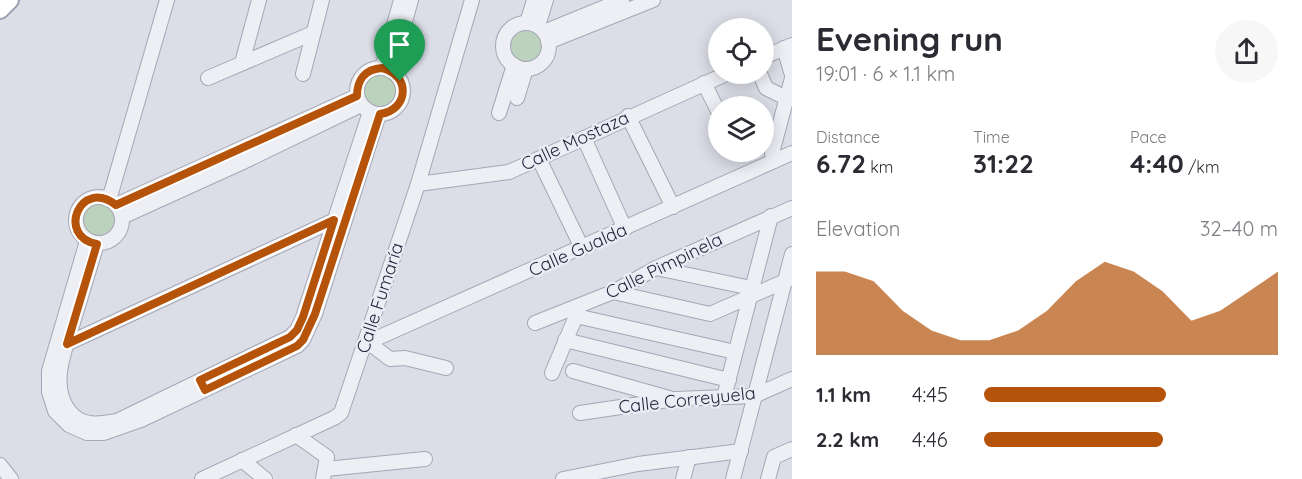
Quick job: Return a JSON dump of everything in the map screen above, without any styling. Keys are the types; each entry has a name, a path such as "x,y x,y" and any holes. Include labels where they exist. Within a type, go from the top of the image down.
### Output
{"main road":[{"path":"0,10 10,0"}],"street":[{"path":"92,242 61,347 59,390 64,404 73,415 85,423 101,424 117,421 297,346 303,340 315,314 367,107 359,82 363,76 375,69 387,70 400,81 403,87 401,100 392,111 367,107 112,205 92,198 84,202 75,217 80,234 92,242 105,243 118,233 112,205 158,0"},
{"path":"138,87 166,0"},
{"path":"242,63 259,0"},
{"path":"303,74 322,0"},
{"path":"387,70 401,0"},
{"path":"387,70 411,0"},
{"name":"Calle Fumaría","path":"296,435 334,418 341,412 367,344 418,184 472,0"},
{"path":"534,0 539,31 547,55 532,68 520,67 504,53 504,39 513,27 539,31 653,0"},
{"path":"539,31 546,0"},
{"path":"539,31 622,0"},
{"path":"208,78 313,33"},
{"path":"774,52 788,46 792,76 774,140"},
{"path":"517,98 520,67"},
{"path":"499,113 520,67"},
{"name":"Calle Mostaza","path":"418,184 509,172 708,81"},
{"path":"704,83 710,96"},
{"path":"764,84 766,88 786,98"},
{"path":"628,116 673,207"},
{"path":"584,138 625,229"},
{"name":"Calle Gualda","path":"774,154 792,153"},
{"path":"539,159 582,248"},
{"name":"Calle Gualda","path":"367,344 673,207 755,162"},
{"name":"Calle Pimpinela","path":"536,323 579,310 656,268 792,208"},
{"path":"724,398 771,216"},
{"path":"61,347 340,217"},
{"path":"733,479 754,396 788,280 792,254"},
{"path":"656,268 750,293"},
{"path":"613,292 710,314 750,293 788,280"},
{"path":"552,373 579,310 735,352"},
{"path":"565,340 729,380"},
{"path":"367,344 390,359 405,358 446,368"},
{"path":"573,371 675,399"},
{"name":"Calle Correyuela","path":"580,412 675,399 754,396 792,379"},
{"path":"202,479 296,435 325,468 425,459"},
{"path":"772,470 792,449"},
{"path":"563,479 638,464 741,451"},
{"path":"684,479 689,457"},
{"path":"242,460 265,479"},
{"path":"634,479 638,464"},
{"path":"0,465 11,479"}],"green space":[{"path":"526,30 537,35 542,46 537,57 526,62 515,57 510,46 515,35"},
{"path":"380,75 391,80 396,91 391,102 380,107 369,102 364,91 369,80"},
{"path":"99,204 110,209 115,220 110,231 99,236 88,231 83,220 88,209"}],"route":[{"path":"375,69 387,69 397,75 400,81 403,87 401,100 392,111 380,114 315,314 303,340 297,346 205,390 200,380 290,337 297,330 334,220 67,344 97,244 80,234 76,226 75,217 84,202 101,197 116,205 236,152 357,96 359,82 363,76 375,69"}]}
